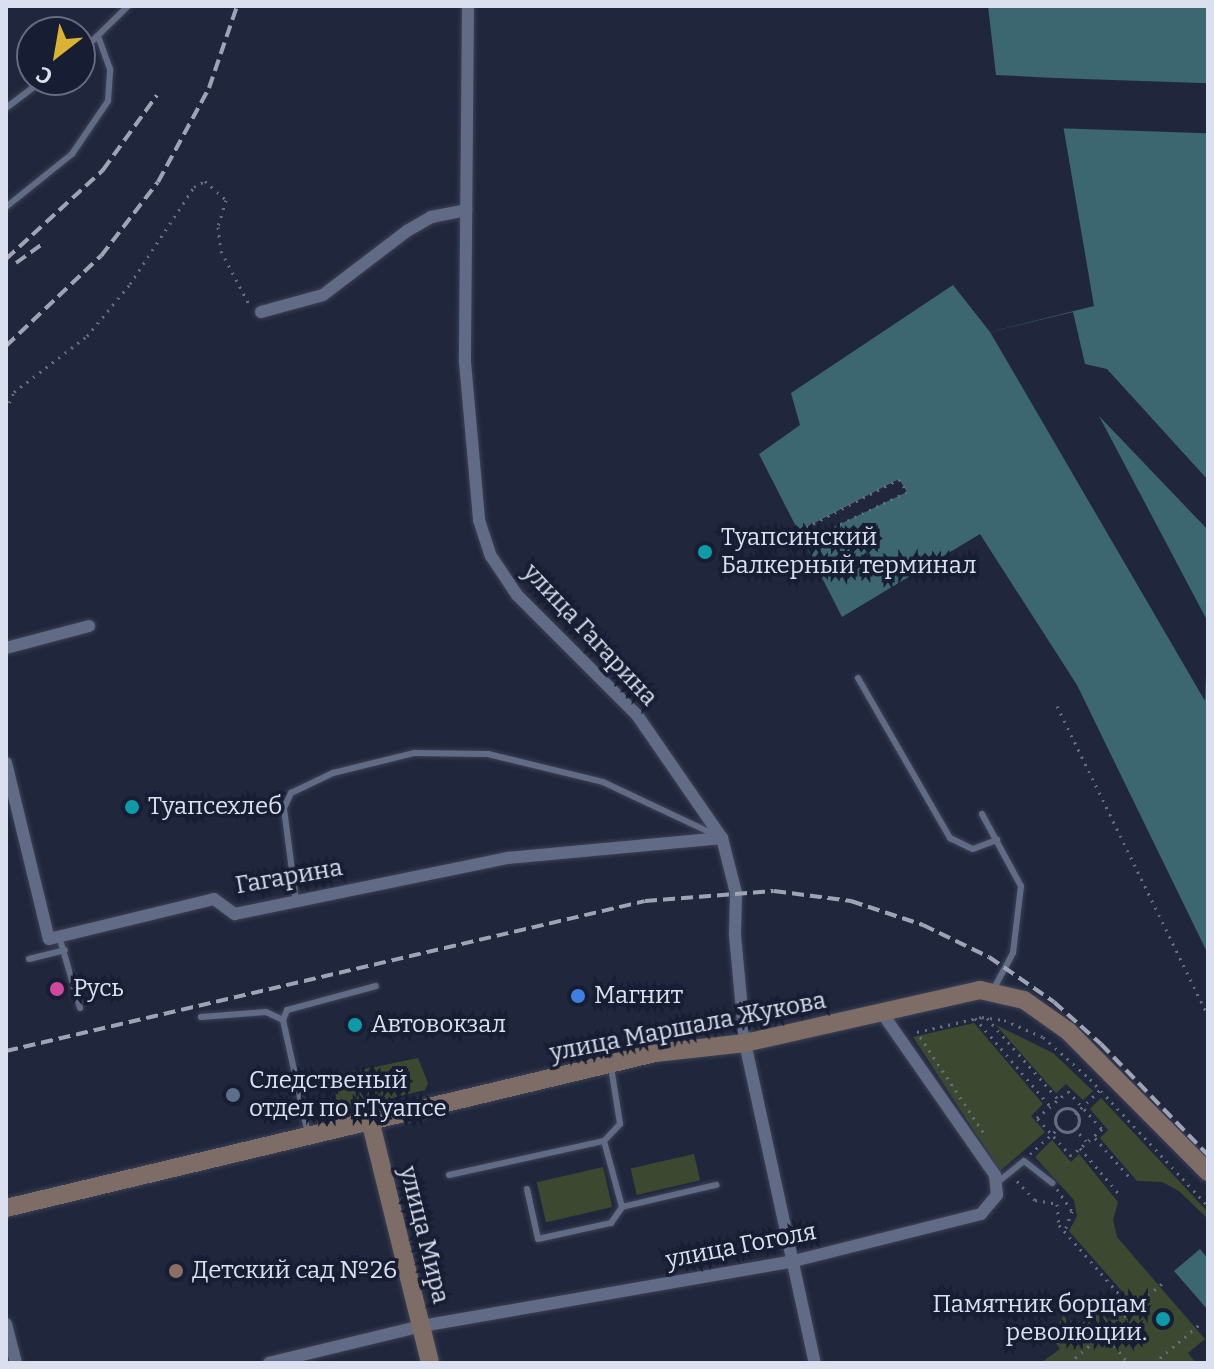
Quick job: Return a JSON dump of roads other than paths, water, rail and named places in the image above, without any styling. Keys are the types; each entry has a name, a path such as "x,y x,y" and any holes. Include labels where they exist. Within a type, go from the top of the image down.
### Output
{"street":[{"name":"улица Гагарина","path":"468,6 465,362 479,520 491,556 517,595 637,715 722,838 736,893 735,935 745,1043 815,1363"},
{"path":"261,312 323,295 407,231 431,217 466,210"},
{"path":"6,648 89,626"},
{"path":"6,763 49,939 59,936"},
{"name":"Гагарина","path":"59,936 214,899 235,914 508,858 722,838"},
{"path":"993,990 1024,1000 1068,1031 1208,1172"},
{"name":"улица Маршала Жукова","path":"6,1208 610,1063 745,1043 993,990"},
{"path":"882,1013 998,1182"},
{"name":"улица Мира","path":"370,1120 430,1363"},
{"name":"улица Гоголя","path":"269,1363 422,1326 794,1261 981,1214 993,1203 998,1182"},
{"path":"6,1324 16,1363"}],"lane":[{"path":"96,41 128,6"},
{"path":"6,207 72,154 108,101 110,69 99,39"},
{"path":"858,678 950,838 973,849 997,840"},
{"path":"296,901 284,808 291,793 321,783 333,773 414,753 488,754 603,782 722,838"},
{"path":"982,814 1021,886 1013,953 993,990"},
{"path":"59,936 80,1008"},
{"path":"29,959 65,950"},
{"path":"308,1134 283,1020 287,1010 376,986"},
{"path":"201,1017 266,1012 283,1020"},
{"path":"449,1175 604,1141 620,1124 610,1063"},
{"path":"604,1141 622,1207"},
{"path":"998,1182 1024,1161 1052,1183"},
{"path":"527,1189 538,1239 611,1223 622,1207 716,1185"}],"railway":[{"path":"6,346 101,256 158,182 209,88 237,6"},
{"path":"6,259 103,170 157,95"},
{"path":"16,263 44,243"},
{"path":"6,1051 645,901 774,891 851,901 923,925 989,957 1054,1002 1101,1044 1208,1155"}],"place":[{"name":"Туапсинский Балкерный терминал","path":"705,552"},
{"name":"Туапсехлеб","path":"132,807"},
{"name":"Русь","path":"57,989"},
{"name":"Магнит","path":"578,996"},
{"name":"Автовокзал","path":"355,1025"},
{"name":"Следственый отдел по г.Туапсе","path":"233,1095"},
{"name":"Детский сад №26","path":"176,1271"},
{"name":"Памятник борцам революции.","path":"1163,1319"}]}
